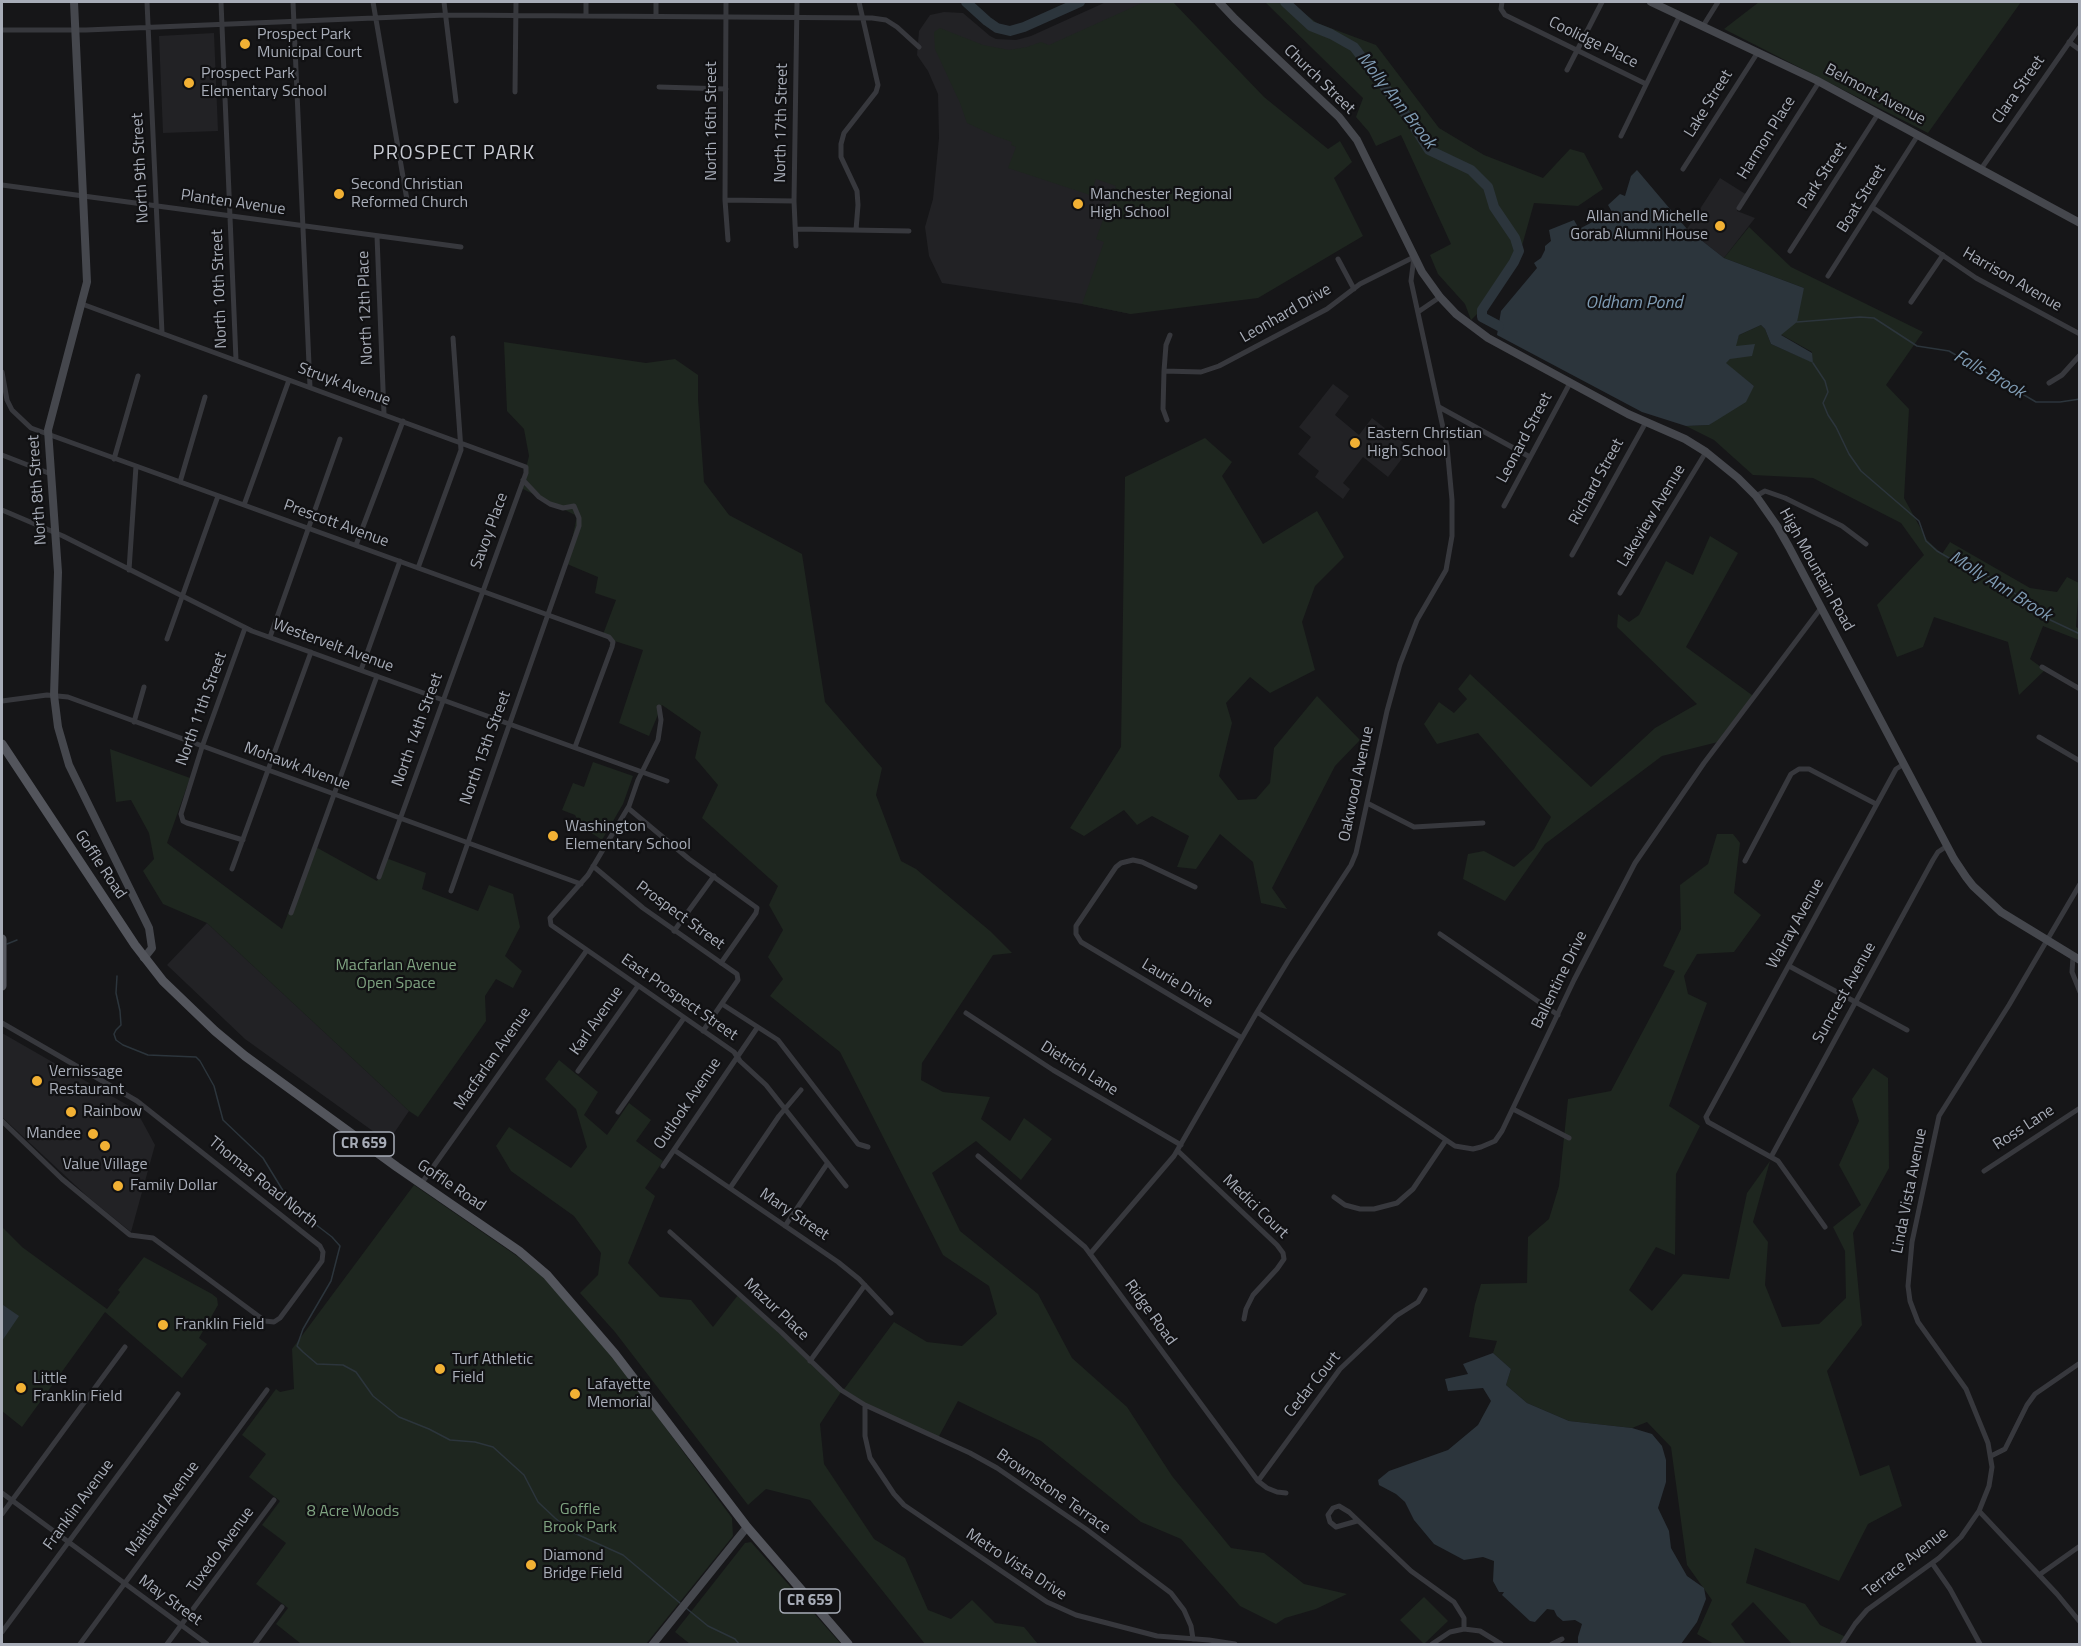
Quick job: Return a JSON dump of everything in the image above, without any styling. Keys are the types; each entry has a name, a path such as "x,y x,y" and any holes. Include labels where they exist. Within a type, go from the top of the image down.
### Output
{"main road":[{"name":"Goffle Road","path":"2,744 144,958 173,991 230,1044 421,1184 519,1251 547,1275 615,1354 747,1527 848,1644"},
{"path":"2,940 2,986"}],"street":[{"name":"North 8th Street","path":"74,2 87,282 48,435 57,533 58,594 54,695 58,727 69,765 149,928 153,946 144,958"},
{"name":"North 9th Street","path":"147,2 162,333"},
{"name":"North 10th Street","path":"221,2 236,360"},
{"path":"293,2 310,387"},
{"path":"373,2 407,200"},
{"path":"444,2 456,101"},
{"path":"515,92 516,2"},
{"path":"586,2 586,16"},
{"path":"656,2 656,16"},
{"name":"North 16th Street","path":"726,2 724,200 728,240"},
{"name":"North 17th Street","path":"796,246 794,201 797,2"},
{"path":"856,230 858,205 856,191 840,151 844,133 878,89 860,2"},
{"name":"Church Street","path":"1219,2 1339,117 1357,140 1413,257"},
{"path":"1567,70 1602,2"},
{"name":"Belmont Avenue","path":"1651,2 1819,82 2079,223"},
{"path":"1703,26 1718,2"},
{"name":"Coolidge Place","path":"1501,4 1505,15 1646,84"},
{"path":"2,30 75,30 446,15 863,18 886,20 920,47"},
{"path":"1621,136 1680,15"},
{"name":"Clara Street","path":"1981,169 2079,27"},
{"path":"2069,42 2079,50"},
{"name":"Lake Street","path":"1683,169 1758,52"},
{"name":"Harmon Place","path":"1739,208 1819,82"},
{"path":"659,87 726,88"},
{"name":"Park Street","path":"1790,251 1878,114"},
{"name":"Boat Street","path":"1828,276 1918,135"},
{"name":"Planten Avenue","path":"2,185 461,247"},
{"path":"724,200 794,201"},
{"name":"Harrison Avenue","path":"1872,207 1984,283 2079,334"},
{"path":"796,229 909,231"},
{"name":"North 12th Place","path":"377,236 384,414"},
{"path":"1911,302 1943,255"},
{"name":"Leonhard Drive","path":"1164,371 1201,372 1219,366 1327,309 1354,289 1413,257"},
{"name":"High Mountain Road","path":"1413,257 1440,297 1461,319 1488,338 1570,383 1706,452 1756,496 1777,526 1947,846 1966,877 1991,904 2076,958"},
{"name":"Oakwood Avenue","path":"1090,1254 1179,1148 1257,1012 1351,865 1361,834 1387,711 1400,664 1413,628 1442,578 1450,555 1452,500 1447,446 1418,312 1411,273 1413,257"},
{"path":"1338,259 1354,289"},
{"path":"1418,312 1440,297"},
{"name":"Struyk Avenue","path":"82,304 524,465 527,469 523,480 539,497 563,508 574,506"},
{"path":"1167,420 1163,409 1164,371 1166,345 1170,335"},
{"path":"418,568 461,450 453,338"},
{"path":"2049,383 2062,375 2079,355"},
{"name":"Prescott Avenue","path":"2,372 7,400 12,410 31,428 609,637 613,642 575,747"},
{"path":"114,459 138,376"},
{"path":"244,505 289,380"},
{"name":"Leonard Street","path":"1504,506 1570,383"},
{"path":"180,482 205,397"},
{"path":"1439,407 1530,457"},
{"path":"356,545 403,421"},
{"name":"Richard Street","path":"1572,555 1646,422"},
{"path":"270,637 340,439"},
{"name":"Lakeview Avenue","path":"1620,593 1706,452"},
{"path":"2,455 51,474"},
{"path":"129,570 136,466"},
{"name":"Savoy Place","path":"483,591 523,480"},
{"path":"1756,496 1765,491 1785,498 1842,526 1866,544"},
{"path":"167,639 218,496"},
{"name":"North 15th Street","path":"451,891 466,843 578,531 579,518 574,506"},
{"name":"Westervelt Avenue","path":"2,510 57,533 245,628 667,781"},
{"path":"361,670 400,561"},
{"name":"North 14th Street","path":"379,877 483,591"},
{"name":"Ballentine Drive","path":"1257,1012 1446,1140 1462,1148 1473,1149 1488,1145 1503,1131 1588,952 1642,852 1704,763 1821,608"},
{"name":"North 11th Street","path":"243,840 183,821 181,814 202,747 245,628"},
{"path":"232,869 311,652"},
{"path":"2043,667 2079,689"},
{"path":"291,913 377,676"},
{"path":"134,722 144,687"},
{"name":"Mohawk Avenue","path":"2,701 54,695 68,697 581,884"},
{"path":"581,884 628,808 658,740 661,720 659,707"},
{"path":"2039,737 2079,761"},
{"name":"Walray Avenue","path":"1771,1157 1707,1122 1706,1117 1876,804 1896,769 1904,764"},
{"path":"1745,861 1791,774 1799,769 1809,769 1876,804"},
{"path":"1367,803 1414,827 1483,823"},
{"path":"628,808 689,859 755,905 757,909 721,963"},
{"name":"Suncrest Avenue","path":"1771,1157 1933,860 1938,852 1947,846"},
{"name":"Laurie Drive","path":"1195,887 1142,862 1133,860 1121,863 1076,926 1078,938 1242,1038"},
{"name":"Prospect Street","path":"593,866 642,908 737,974 738,977 722,1004"},
{"path":"675,931 714,876"},
{"name":"East Prospect Street","path":"581,884 550,918 551,925 729,1048 761,1080 846,1186"},
{"name":"Linda Vista Avenue","path":"1991,1456 1966,1389 1918,1322 1910,1302 1908,1286 1912,1242 1939,1116 2048,941 2079,884"},
{"path":"1440,934 1558,1015"},
{"name":"Macfarlan Avenue","path":"421,1184 587,950"},
{"path":"2076,958 2072,972 2079,992"},
{"path":"1789,966 1907,1030"},
{"name":"Karl Avenue","path":"578,1071 638,986"},
{"path":"703,1031 722,1004 778,1040 858,1144 868,1147"},
{"name":"Dietrich Lane","path":"966,1013 1062,1076 1179,1148"},
{"path":"618,1112 684,1018"},
{"name":"Thomas Road North","path":"2,1023 137,1101 320,1246 323,1257 280,1318 274,1322 265,1321 153,1239 130,1235 62,1179 2,1121"},
{"name":"Outlook Avenue","path":"663,1166 757,1028"},
{"path":"730,1188 801,1090"},
{"name":"Ross Lane","path":"1984,1171 2079,1108"},
{"path":"1513,1109 1569,1138"},
{"path":"1334,1197 1346,1205 1360,1209 1374,1209 1397,1203 1413,1189 1446,1140"},
{"name":"Medici Court","path":"1179,1148 1283,1253 1284,1259 1277,1269 1253,1295 1246,1309 1245,1318"},
{"name":"Mary Street","path":"674,1150 838,1262 865,1285 891,1313"},
{"name":"Ridge Road","path":"978,1156 1084,1247 1258,1481"},
{"path":"1771,1157 1778,1161 1825,1227"},
{"path":"785,1226 827,1164"},
{"name":"Mazur Place","path":"670,1232 841,1390 865,1405"},
{"path":"810,1361 865,1285"},
{"name":"Cedar Court","path":"1258,1481 1340,1369 1396,1316 1418,1302 1425,1290"},
{"path":"2,1514 125,1347"},
{"path":"1991,1456 2005,1449 2035,1394 2079,1363"},
{"name":"Maitland Avenue","path":"80,1644 267,1390"},
{"name":"Franklin Avenue","path":"2,1632 178,1394"},
{"name":"Metro Vista Drive","path":"865,1405 865,1436 870,1458 894,1494 915,1514 1059,1609 1157,1636 1234,1644"},
{"name":"Brownstone Terrace","path":"865,1405 987,1462 1061,1511 1178,1600 1191,1626 1193,1639"},
{"name":"Terrace Avenue","path":"1842,1644 1855,1624 1868,1610 1932,1563 1961,1537 1979,1511 1989,1486 1991,1456"},
{"path":"1258,1481 1277,1492 1286,1492"},
{"name":"May Street","path":"2,1493 207,1644"},
{"name":"Tuxedo Avenue","path":"167,1644 274,1500"},
{"path":"1358,1521 1336,1527 1330,1522 1328,1515 1333,1508 1339,1506 1349,1512 1411,1571 1454,1602 1464,1618 1464,1629"},
{"path":"1979,1511 2039,1575 2079,1623"},
{"path":"653,1644 747,1527"},
{"path":"2039,1575 2079,1546"},
{"path":"1932,1563 1950,1589 1980,1644"},
{"path":"255,1644 282,1607"},
{"path":"1432,1644 1450,1632 1464,1629 1480,1632 1501,1644"},
{"path":"1552,1644 1562,1639"}],"shaded area":[{"path":"1106,2 1173,2 1131,314 1082,304 942,283 929,256 925,227 933,199 939,138 938,94 928,71 917,55 919,31 930,15 944,12 963,13 990,36 996,39 1016,40 1031,36"},
{"name":"Prospect Park Elementary School","path":"214,33 218,131 163,133 159,36"},
{"path":"1720,178 1747,195 1737,211 1755,218 1724,258 1687,229"},
{"name":"Eastern Christian High School","path":"1333,384 1349,396 1335,415 1359,435 1372,418 1410,448 1388,477 1363,457 1343,483 1350,489 1343,499 1315,477 1319,471 1298,454 1311,437 1299,427"},
{"path":"207,923 409,1111 388,1142 245,1039 167,965"},
{"path":"2,1033 136,1110 155,1145 131,1232 89,1198 2,1117"}],"green space":[{"path":"1142,2 1173,2 1264,97 1328,149 1340,141 1352,162 1334,178 1363,236 1258,298 1131,314 1082,304 1104,242 1096,239 1104,217 1107,218 1109,212 1107,210 1116,186 1096,179 1090,195 1008,168 1016,147 1011,145 1012,142 967,123 935,49 934,32 940,28 983,45 1009,50 1041,42 1049,45"},
{"path":"1265,2 1289,2 1317,23 1376,45 1439,128 1484,155 1543,178 1570,149 1584,153 1603,189 1578,206 1534,203 1518,260 1484,307 1471,320 1465,304 1438,274 1430,255 1451,244 1401,135 1376,146 1369,132 1356,117 1363,98"},
{"path":"1759,2 2021,2 1928,133 1724,29"},
{"path":"1749,227 1791,267 1923,332 1886,385 1909,409 1904,498 1927,540 1942,554 1950,542 2030,588 2057,592 2067,577 2079,583 2076,627 2079,629 2079,640 2043,626 2030,659 2045,670 2019,695 2008,642 1934,617 1923,647 1897,657 1877,605 1924,555 1901,523 1813,478 1753,475 1714,440 1686,426 1709,425 1754,386 1725,363 1730,359 1739,335 1761,325 1771,344 1812,362 1812,352 1780,334 1804,288 1724,258"},
{"path":"504,342 646,363 675,359 698,375 704,482 729,515 802,554 825,702 882,768 876,795 901,861 916,869 990,931 1012,953 993,955 922,1063 921,1080 943,1092 990,1097 981,1119 1010,1141 1024,1118 1052,1139 1021,1180 976,1141 932,1173 960,1231 1038,1294 1072,1358 1127,1407 1172,1476 1231,1548 1264,1553 1304,1584 1347,1594 1316,1609 1285,1618 1276,1624 1240,1606 1181,1539 1141,1522 1041,1441 958,1401 938,1438 841,1392 820,1424 824,1464 874,1539 905,1558 928,1610 951,1619 972,1600 995,1623 1024,1627 1038,1644 925,1644 810,1500 766,1489 748,1505 615,1332 580,1293 598,1275 601,1253 574,1216 511,1171 496,1146 509,1127 571,1168 587,1147 576,1109 545,1079 559,1060 598,1092 584,1115 607,1135 629,1103 651,1120 636,1141 663,1161 645,1188 655,1196 628,1263 660,1297 691,1300 713,1327 738,1295 842,1392 894,1322 927,1342 962,1346 997,1314 989,1286 943,1255 840,1052 770,996 783,979 768,957 783,930 769,905 778,886 702,818 718,785 695,758 701,732 662,705 649,736 619,723 643,650 602,637 616,600 595,593 598,577 567,564 577,516 521,488 529,456 524,429 507,411"},
{"path":"1205,438 1232,462 1222,476 1263,544 1317,511 1344,557 1315,586 1302,622 1315,670 1270,693 1250,677 1226,703 1232,723 1219,776 1238,800 1256,799 1270,783 1274,748 1317,696 1360,740 1335,766 1272,888 1287,909 1261,903 1253,862 1220,834 1196,869 1177,867 1189,836 1152,816 1137,825 1124,810 1084,836 1070,828 1121,747 1125,477"},
{"path":"1710,536 1738,553 1686,647 1756,698 1722,741 1662,756 1545,844 1505,901 1463,879 1468,854 1484,851 1514,867 1534,849 1551,817 1478,733 1437,744 1424,724 1439,702 1454,713 1467,699 1458,689 1470,674 1591,787 1655,728 1697,704 1617,627 1618,614 1629,622 1639,615 1666,561 1693,575"},
{"name":"Macfarlan Avenue Open Space","path":"110,749 190,778 167,843 282,929 314,846 377,881 386,858 426,873 422,889 478,911 489,885 513,894 520,927 505,956 522,971 513,988 496,979 485,996 486,1021 418,1117 207,923 163,904 143,871 154,859 149,833 131,800 116,802"},
{"path":"593,762 633,776 623,804 602,840 581,826 575,815 562,810 573,783 584,787"},
{"path":"1717,834 1733,834 1740,843 1734,893 1761,915 1734,952 1697,954 1684,976 1688,994 1707,1003 1669,1106 1700,1126 1676,1174 1675,1255 1656,1247 1629,1290 1652,1311 1683,1274 1729,1279 1747,1193 1770,1161 1753,1222 1768,1242 1765,1285 1782,1327 1819,1324 1846,1298 1845,1251 1833,1227 1861,1205 1839,1165 1859,1121 1852,1099 1873,1068 1888,1078 1889,1168 1853,1233 1862,1325 1827,1371 1860,1476 1889,1465 1902,1506 1868,1524 1839,1581 1755,1548 1746,1583 1805,1604 1820,1625 1846,1637 1841,1644 1792,1644 1753,1602 1731,1624 1746,1644 1714,1644 1697,1634 1712,1600 1687,1565 1671,1447 1647,1422 1632,1428 1569,1421 1527,1403 1506,1385 1511,1369 1493,1353 1497,1341 1469,1337 1481,1284 1527,1283 1528,1237 1549,1219 1559,1186 1568,1099 1611,1091 1675,971 1663,966 1681,929 1680,885 1708,864"},
{"name":"Goffle Brook Park","path":"414,1185 517,1256 545,1279 615,1359 732,1518 733,1536 646,1644 300,1644 276,1624 288,1608 256,1584 286,1543 262,1525 280,1501 249,1477 266,1454 242,1435 276,1389 280,1392 294,1389 292,1349"},
{"path":"2,1227 22,1247 107,1309 120,1292 118,1290 144,1257 212,1294 217,1298 218,1305 199,1338 207,1344 182,1378 105,1312 22,1427 2,1411"},
{"path":"751,1542 841,1644 690,1644 675,1632 745,1543"},
{"path":"1424,1597 1448,1621 1424,1644 1400,1620"}],"water":[{"name":"Oldham Pond","path":"1637,170 1687,229 1724,258 1804,288 1797,322 1781,335 1812,353 1813,363 1771,344 1761,325 1739,335 1736,346 1755,344 1752,356 1730,359 1726,363 1754,386 1746,402 1709,425 1686,426 1642,412 1497,335 1501,311 1537,268 1534,263 1541,258 1545,246 1551,241 1549,230 1574,220 1579,229 1612,212 1608,205 1620,194 1625,196 1631,176"},
{"path":"3,1305 19,1316 2,1341 2,1307"},
{"path":"1493,1353 1511,1369 1506,1385 1527,1403 1569,1421 1632,1428 1652,1434 1662,1446 1666,1460 1666,1482 1658,1508 1669,1531 1671,1548 1687,1576 1704,1588 1706,1599 1697,1622 1681,1644 1578,1644 1582,1624 1575,1620 1563,1621 1554,1610 1547,1609 1535,1622 1530,1621 1502,1595 1504,1592 1499,1592 1493,1581 1494,1561 1483,1557 1464,1560 1434,1544 1414,1520 1405,1502 1379,1485 1378,1480 1389,1471 1448,1450 1478,1425 1491,1401 1483,1388 1448,1391 1445,1379 1468,1374 1463,1364"}],"waterway":[{"name":"Molly Ann Brook","path":"966,2 997,28 1010,31 1080,2"},
{"name":"Molly Ann Brook","path":"1285,2 1311,26 1354,47 1410,120 1429,150 1471,170 1488,187 1494,207 1515,238 1519,251 1482,310 1482,317 1499,326"},
{"name":"Falls Brook","path":"1797,322 1874,318 1917,346 1949,351 2036,402 2080,399"},
{"name":"Molly Ann Brook","path":"1813,363 1825,381 1828,392 1823,403 1849,454 1861,471 1919,521 1926,541 1937,551 1979,571 2012,591 2044,617 2080,634"},
{"path":"7,944 17,940"},
{"path":"117,976 116,993 121,1025 114,1034 116,1040 148,1055 196,1057 214,1086 223,1120 263,1158 293,1207 332,1237 340,1246 331,1281 303,1329 297,1346 317,1364 343,1365 356,1372 373,1396 399,1417 450,1440 475,1442 493,1447 524,1475 538,1502 555,1518 572,1532 623,1555 680,1603"},
{"path":"686,1608 708,1626 735,1639 739,1644"}],"place":[{"name":"Prospect Park Municipal Court","path":"245,44"},
{"name":"Prospect Park Elementary School","path":"189,83"},
{"name":"Second Christian Reformed Church","path":"339,194"},
{"name":"Manchester Regional High School","path":"1078,204"},
{"name":"Allan and Michelle Gorab Alumni House","path":"1720,226"},
{"name":"Eastern Christian High School","path":"1355,443"},
{"name":"Washington Elementary School","path":"553,836"},
{"name":"Vernissage Restaurant","path":"37,1081"},
{"name":"Rainbow","path":"71,1112"},
{"name":"Mandee","path":"93,1134"},
{"name":"Value Village","path":"105,1146"},
{"name":"Family Dollar","path":"118,1186"},
{"name":"Franklin Field","path":"163,1325"},
{"name":"Turf Athletic Field","path":"440,1369"},
{"name":"Little Franklin Field","path":"21,1388"},
{"name":"Lafayette Memorial","path":"575,1394"},
{"name":"Diamond Bridge Field","path":"531,1565"}],"district":[{"name":"PROSPECT PARK","path":"454,154"}],"park label":[{"name":"8 Acre Woods","path":"353,1512"}]}
